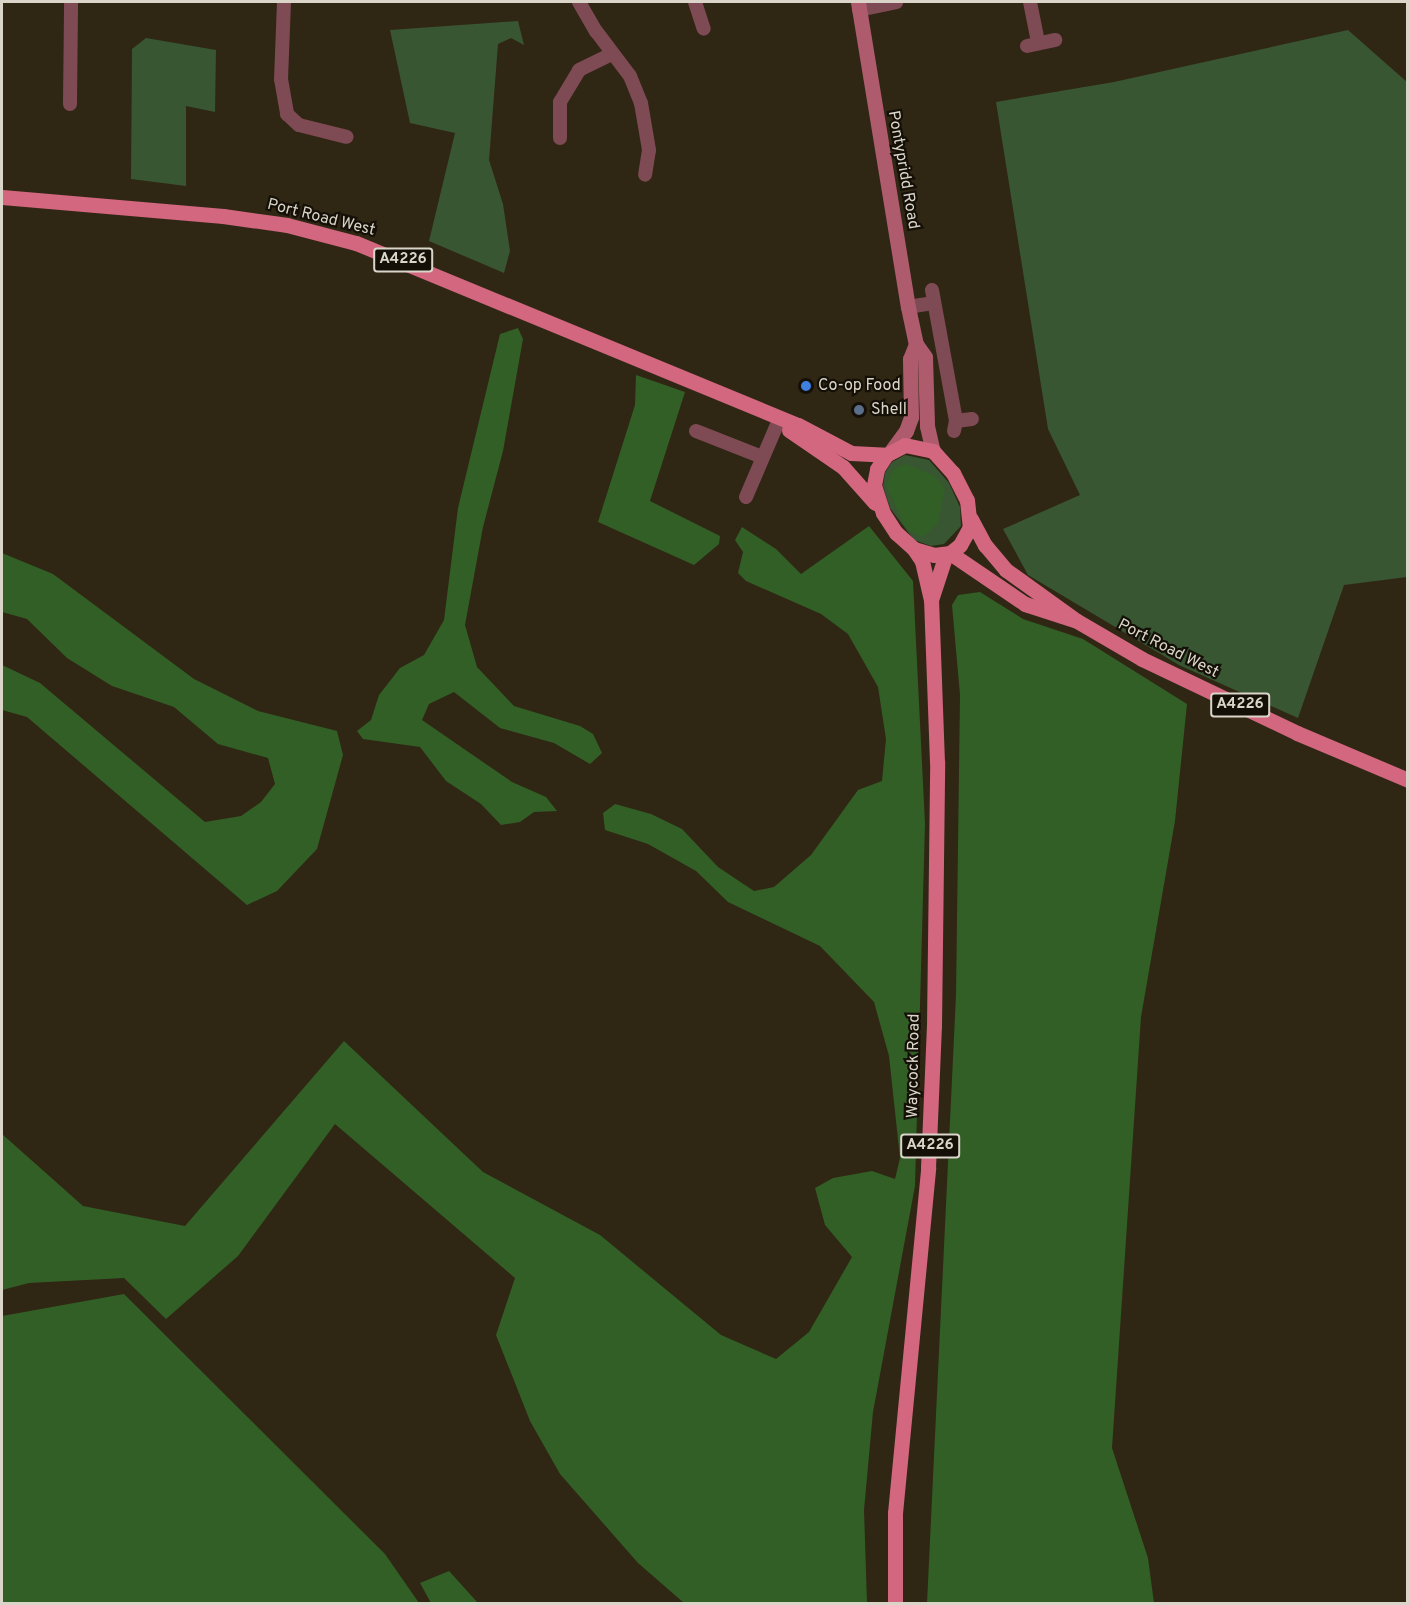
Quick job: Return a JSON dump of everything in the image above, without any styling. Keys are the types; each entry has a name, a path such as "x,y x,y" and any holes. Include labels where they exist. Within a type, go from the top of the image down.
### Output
{"main road":[{"name":"Pontypridd Road","path":"858,6 908,307 916,344 925,357 927,426 933,451"},
{"name":"Port Road West","path":"2,197 251,219 356,243 416,264 779,420 798,425 851,453 889,453"},
{"name":"Pontypridd Road","path":"889,453 906,432 911,417 910,359 916,344"},
{"name":"Port Road West","path":"779,420 843,466 883,513"},
{"path":"917,445 933,451 956,478 971,519 965,538 948,553 914,549 896,533 883,513 874,485 877,469 889,453 917,445"},
{"name":"Port Road West","path":"971,519 985,545 1002,565 1077,621 1163,669 1407,780"},
{"name":"Waycock Road","path":"895,1604 898,1479 932,1097 937,762 931,600 924,568 914,549"},
{"name":"Port Road West","path":"948,553 1025,604 1077,621"},
{"name":"Waycock Road","path":"931,600 948,553"}],"street":[{"path":"70,104 71,2"},
{"path":"284,2 281,79 287,114 298,125 347,137"},
{"path":"579,2 612,54 630,76 641,103 650,150 645,175"},
{"path":"695,2 704,29"},
{"path":"858,6 896,2"},
{"path":"1030,2 1033,44 1055,40"},
{"path":"560,138 560,102 579,70 612,54"},
{"path":"908,307 933,296 955,426 972,419"},
{"path":"746,497 779,420"},
{"path":"696,431 762,457"}],"green space":[{"path":"518,21 524,45 511,38 498,44 489,160 503,204 510,251 504,273 429,241 455,133 410,123 390,30"},
{"path":"1348,30 1407,82 1407,577 1344,585 1298,718 1179,665 1028,575 1003,529 1080,495 1048,429 996,102 1114,82"},
{"path":"146,38 216,50 215,112 186,106 186,186 131,179 132,49"},
{"path":"518,328 523,339 503,451 483,527 465,625 477,667 514,706 580,726 593,734 602,753 590,764 554,743 500,728 454,692 429,704 422,720 512,782 546,797 557,811 534,812 520,822 501,825 481,804 446,781 420,747 363,739 357,731 371,720 379,695 400,668 424,655 444,620 458,508 500,334"},
{"path":"636,375 685,392 650,501 720,536 719,544 694,565 598,522 635,405"},
{"path":"905,455 929,460 949,483 960,507 961,526 944,544 931,546 914,540 890,508 883,486 885,473 892,462"},
{"path":"906,464 935,476 945,489 938,523 923,537 909,531 903,523 886,485 894,469"},
{"path":"869,526 913,581 925,824 915,1186 873,1412 864,1510 867,1603 684,1603 638,1563 560,1474 530,1421 496,1335 515,1278 335,1124 238,1256 166,1319 124,1278 29,1283 2,1290 2,1134 83,1206 185,1226 344,1041 483,1172 600,1235 721,1335 776,1359 809,1332 852,1257 825,1225 815,1188 833,1178 872,1171 895,1179 900,1158 889,1056 874,1002 820,946 728,902 696,871 648,844 605,830 603,813 615,804 651,814 682,829 718,867 754,891 774,887 811,855 858,790 882,781 886,739 878,687 848,634 821,614 746,581 738,573 743,552 735,540 742,527 776,549 801,574"},
{"path":"2,553 53,574 194,679 258,711 337,731 343,755 317,849 277,891 247,905 27,717 2,710 2,665 40,683 205,822 241,816 261,802 275,784 268,758 218,744 174,707 112,686 67,658 27,619 2,612"},
{"path":"980,592 1023,619 1083,639 1187,704 1175,821 1141,1017 1112,1448 1148,1558 1154,1603 927,1603 956,995 960,695 952,605 958,595"},
{"path":"124,1294 385,1554 419,1603 2,1603 2,1316"},
{"path":"449,1571 478,1603 431,1603 420,1583"}],"place":[{"name":"Co-op Food","path":"806,386"},
{"name":"Shell","path":"859,410"}]}
